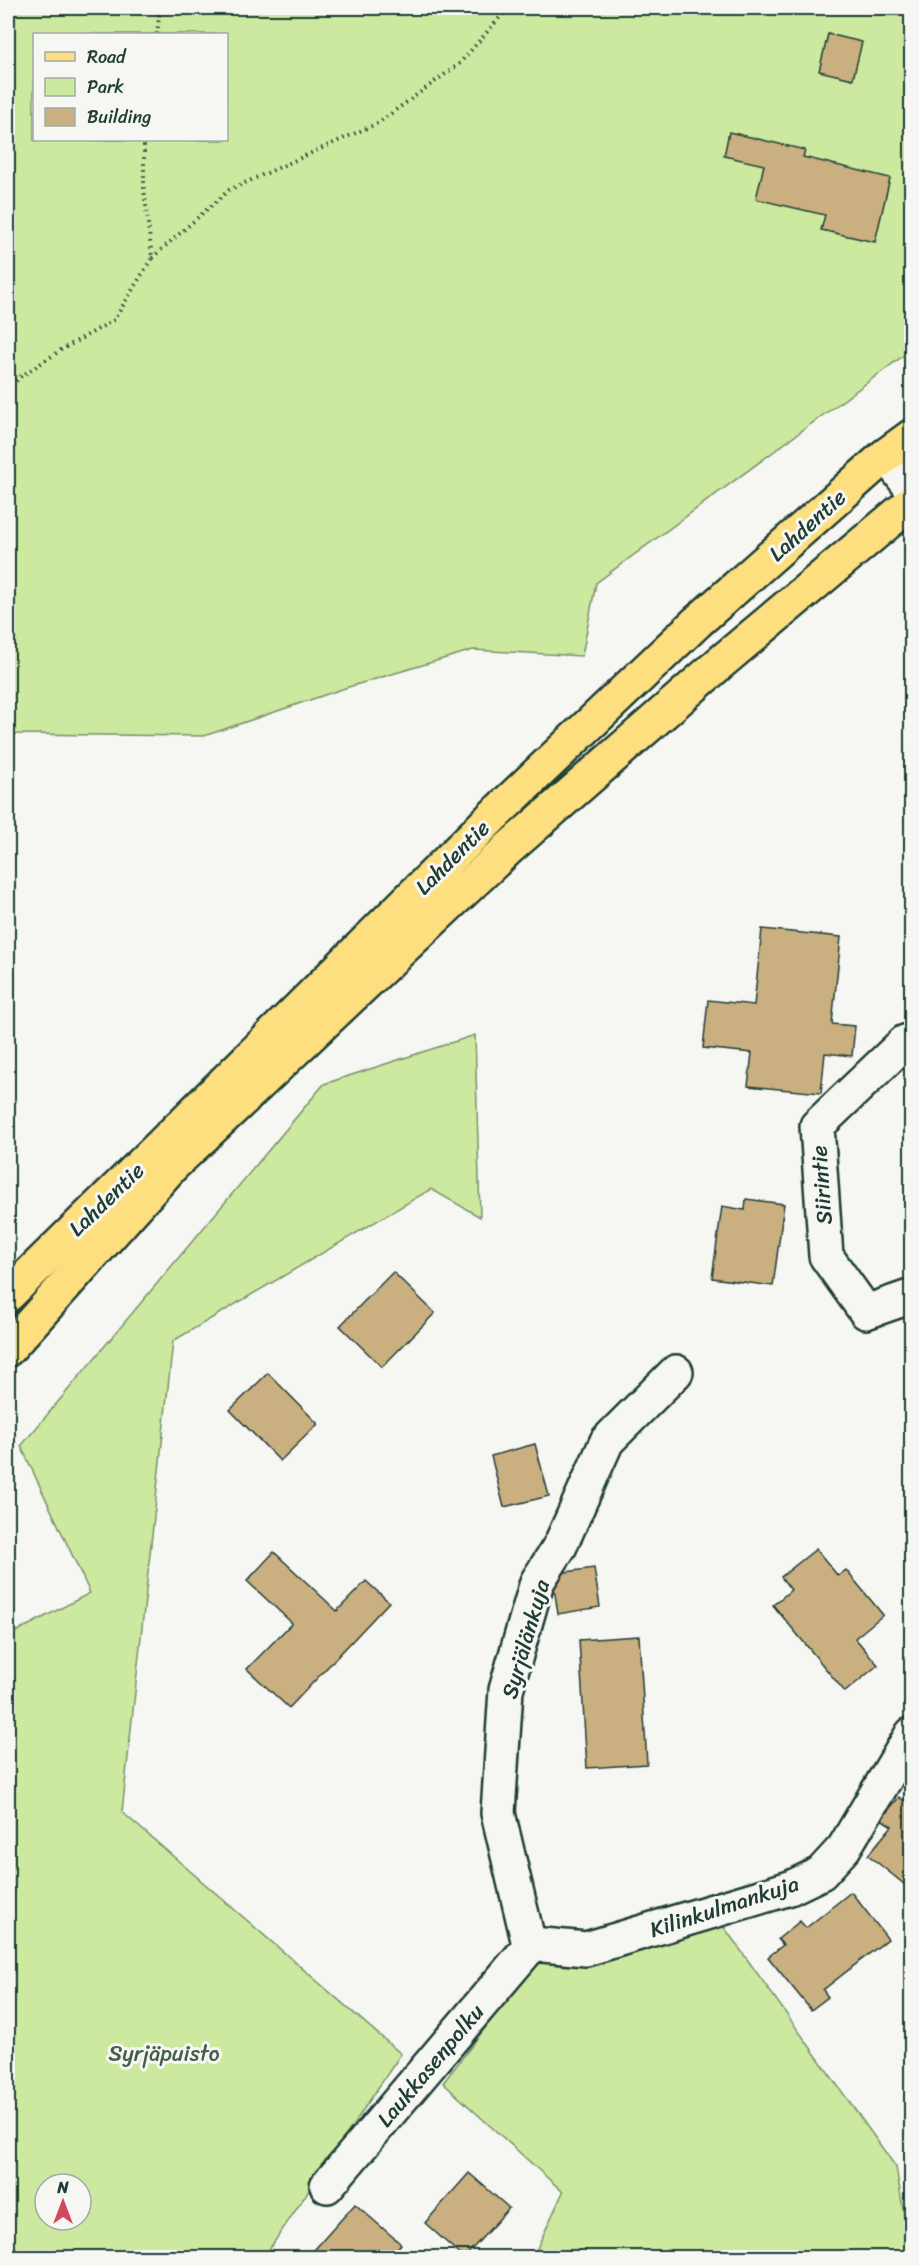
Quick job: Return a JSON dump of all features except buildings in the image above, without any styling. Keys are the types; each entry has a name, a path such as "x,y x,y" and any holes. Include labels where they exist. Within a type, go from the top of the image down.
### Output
{"main road":[{"name":"Lahdentie","path":"8,1295 493,816 697,622 899,445"},
{"name":"Lahdentie","path":"8,1349 172,1166 509,848 720,663 912,502"}],"street":[{"path":"899,445 912,489"},
{"name":"Siirintie","path":"912,1040 905,1042 817,1126 826,1256 866,1312 912,1296"},
{"name":"Syrjälänkuja","path":"532,1944 528,1940 498,1813 506,1690 537,1582 560,1546 607,1441 676,1372"},
{"name":"Kilinkulmankuja","path":"532,1944 586,1949 790,1888 821,1873 844,1848 912,1734"},
{"name":"Laukkasenpolku","path":"327,2186 532,1944"}],"path":[{"path":"157,33 160,8"},
{"path":"8,390 20,377 61,350 114,320 152,258 229,190 378,123 459,64 508,8"},
{"path":"144,141 144,189 152,258"}],"green space":[{"path":"8,8 911,8 911,350 596,583 582,656 473,650 345,688 204,736 8,734"},
{"name":"Syrjäpuisto","path":"475,1035 480,1217 431,1189 173,1341 122,1812 401,2054 264,2257 38,2257 8,2244 8,1636 90,1593 21,1446 324,1084"},
{"path":"724,1927 896,2167 911,2257 533,2257 563,2192 443,2083 541,1955"}]}
